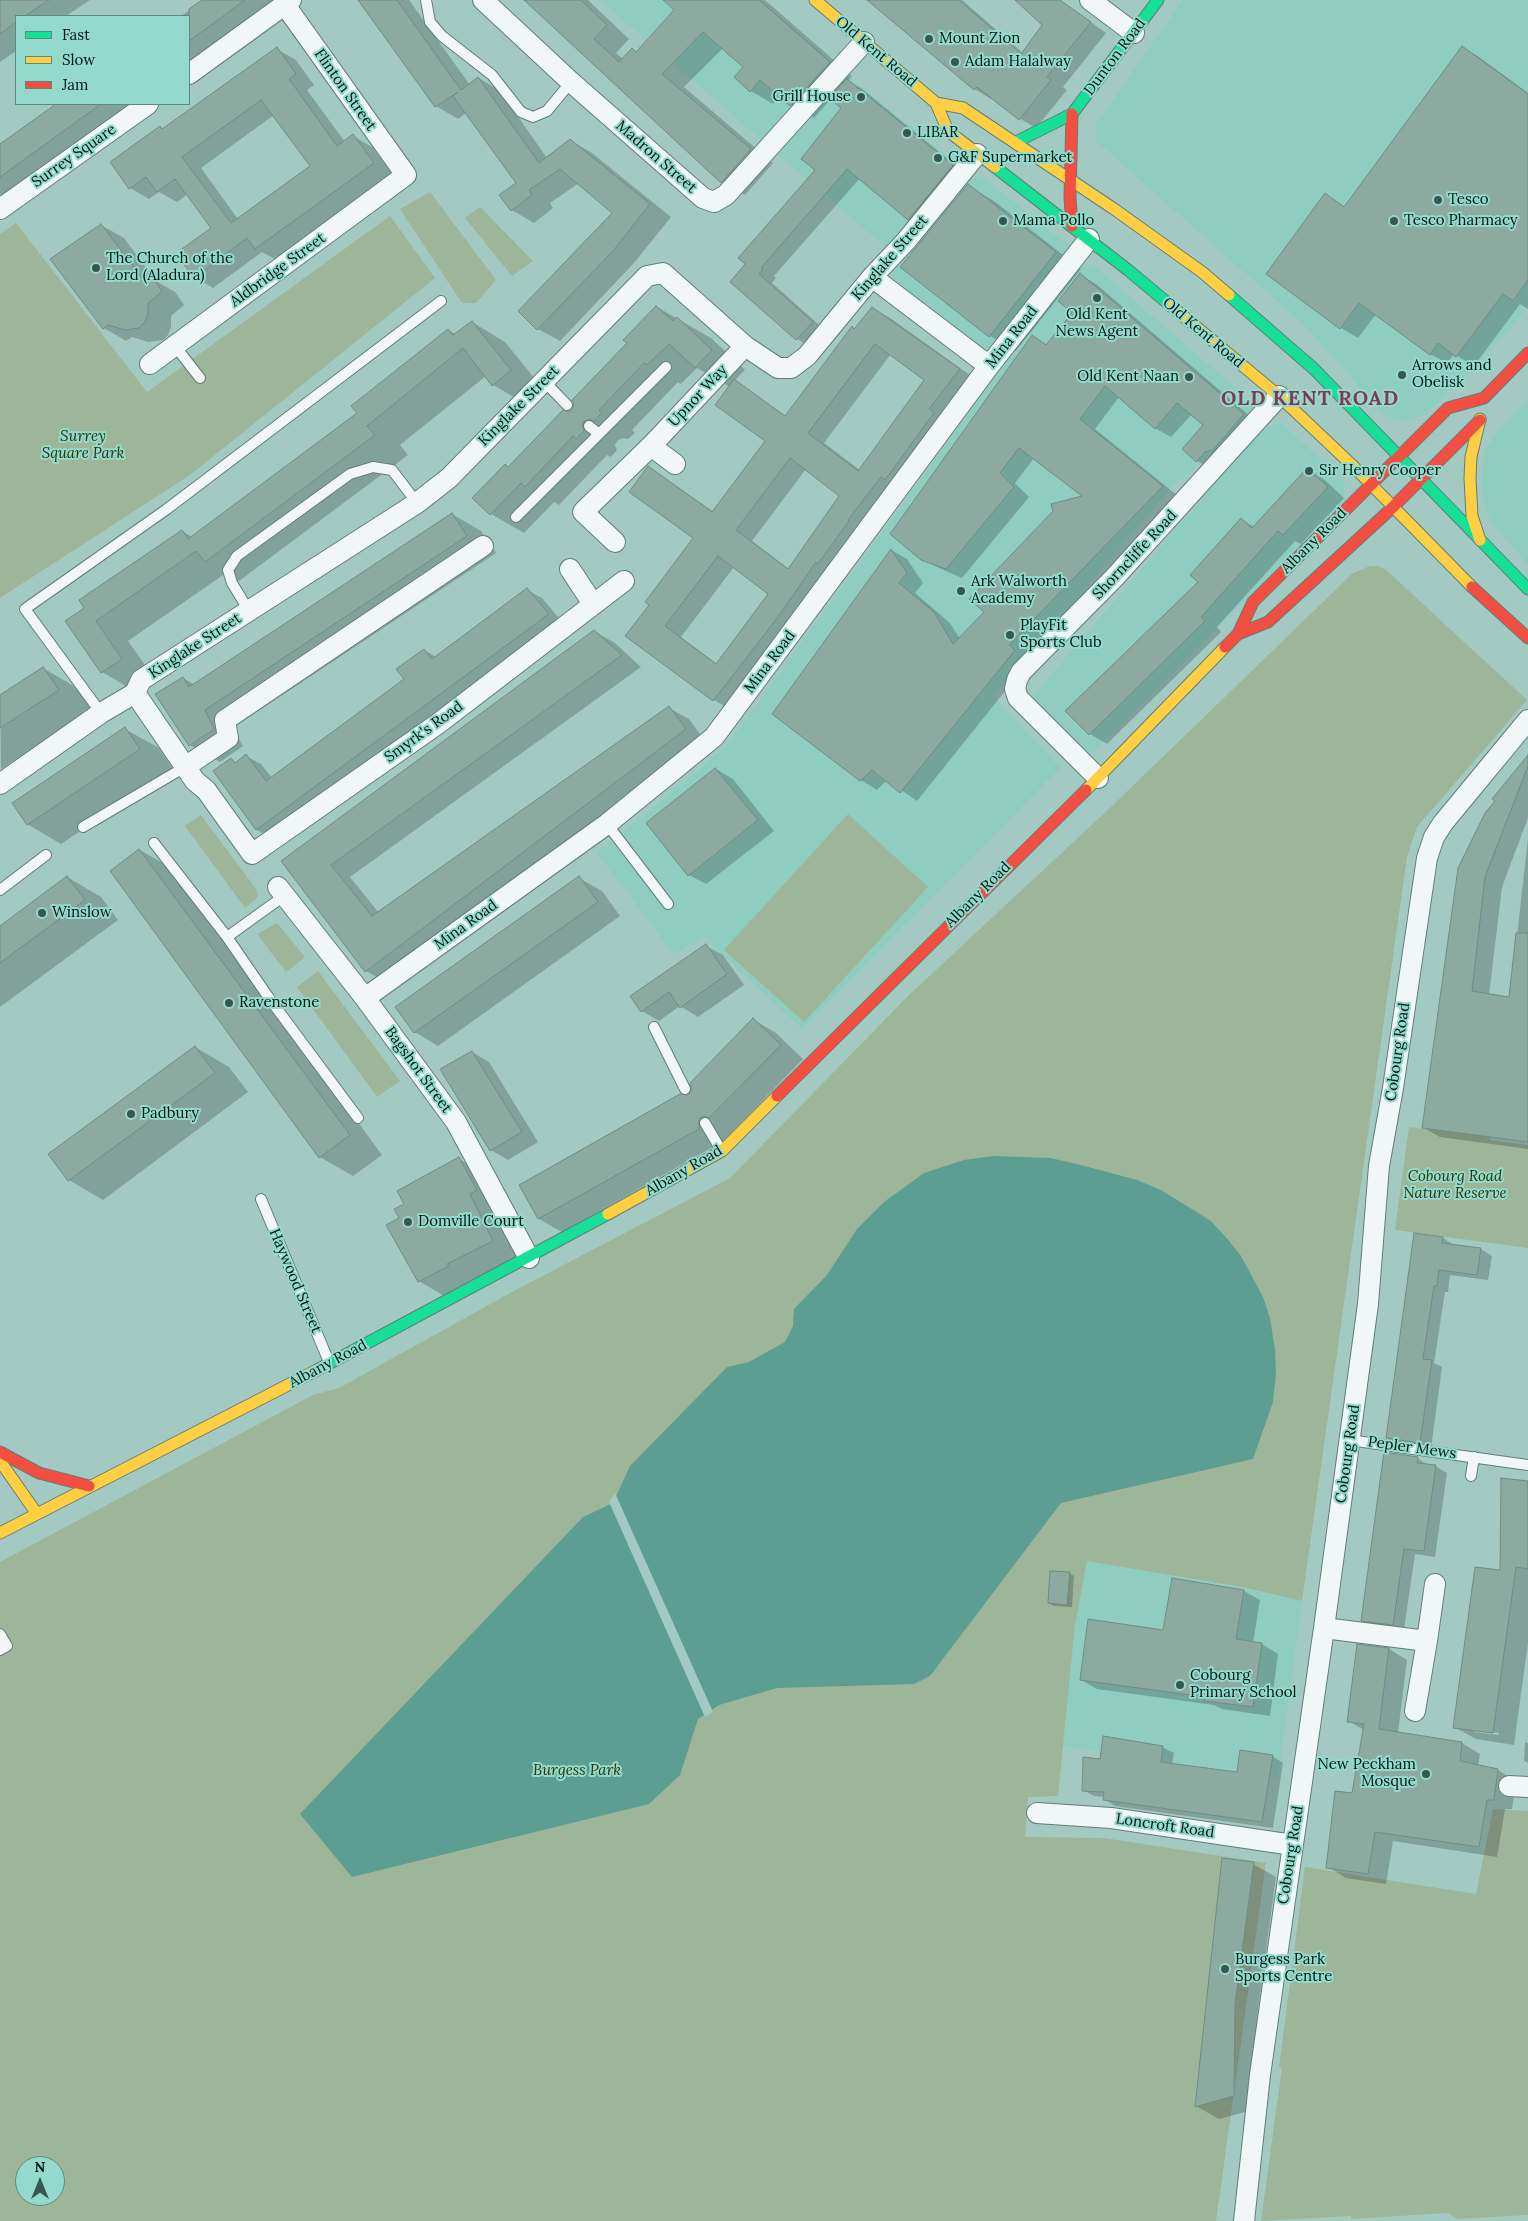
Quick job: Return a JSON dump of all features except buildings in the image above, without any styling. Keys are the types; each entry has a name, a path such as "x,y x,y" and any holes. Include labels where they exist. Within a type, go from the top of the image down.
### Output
{"main road":[{"name":"Old Kent Road","path":"815,0 936,104 948,130 1072,226 1279,396 1481,597 1528,638"},
{"name":"Dunton Road","path":"1016,142 1072,114 1158,0"},
{"path":"936,104 964,108 1070,179 1202,272 1314,369 1528,589"},
{"path":"1072,114 1070,179 1072,226"},
{"path":"1480,540 1472,516 1470,478 1472,457 1484,398 1528,353"},
{"name":"Albany Road","path":"0,1533 529,1258 722,1151 1027,846 1098,778 1238,634 1253,602 1370,485 1448,408 1484,398"},
{"name":"Albany Road","path":"1238,634 1268,622 1392,508 1480,420"},
{"path":"0,1452 39,1473 90,1486"},
{"path":"0,1461 37,1514"}],"street":[{"name":"Madron Street","path":"483,0 571,82 703,198 714,202 726,196 864,42"},
{"path":"1090,0 1134,34"},
{"path":"190,73 288,2"},
{"name":"Flinton Street","path":"288,2 406,175"},
{"name":"Surrey Square","path":"0,209 147,105"},
{"name":"Kinglake Street","path":"0,784 101,712 135,693 141,680 417,503 448,478 648,276 663,273 745,346 778,368 791,368 807,356 872,277 906,241 977,154"},
{"name":"Aldbridge Street","path":"150,364 406,175"},
{"name":"Mina Road","path":"365,998 607,824 714,737 989,366 1047,302 1089,240"},
{"path":"872,277 989,366"},
{"name":"Upnor Way","path":"616,542 583,512 651,446 745,346"},
{"name":"Shorncliffe Road","path":"1098,778 1018,698 1015,689 1017,680 1021,672 1114,578 1279,396"},
{"path":"651,446 675,464"},
{"path":"135,693 185,767 228,738 225,720 483,546"},
{"path":"570,568 593,604"},
{"name":"Smyrk's Road","path":"185,767 195,781 206,790 252,854 439,723 624,581"},
{"name":"Cobourg Road","path":"1244,2221 1260,2075 1368,1304 1379,1166 1393,1088 1427,858 1434,837 1443,823 1528,720"},
{"name":"Bagshot Street","path":"281,891 365,998 456,1122 529,1258"},
{"path":"1415,1711 1435,1584"},
{"path":"1324,1628 1427,1640"},
{"name":"Loncroft Road","path":"1037,1813 1111,1818 1293,1845"}],"lane":[{"path":"426,0 430,22 442,36 492,75 521,112 533,117 546,111 571,82"},
{"path":"101,712 26,609 167,509 441,301"},
{"path":"175,346 200,378"},
{"path":"516,517 666,367"},
{"path":"544,381 568,405"},
{"path":"589,426 598,434"},
{"path":"249,611 232,583 228,570 237,556 350,474 373,467 392,470 417,503"},
{"path":"83,827 185,767"},
{"path":"607,824 668,904"},
{"path":"154,844 227,937 268,998 358,1118"},
{"path":"0,890 46,855"},
{"name":"Bagshot Street","path":"227,937 281,891"},
{"path":"654,1027 685,1089"},
{"path":"705,1123 722,1151"},
{"name":"Haywood Street","path":"261,1199 330,1363"},
{"name":"Pepler Mews","path":"1349,1440 1528,1465"},
{"name":"Pepler Mews","path":"1471,1476 1474,1457"},
{"path":"0,1634 6,1646 0,1650"}],"shaded area":[{"path":"600,0 761,0 848,76 957,164 890,251"},
{"path":"1183,0 1528,0 1528,305 1514,325 1437,404 1423,414 1410,420 1394,419 1380,412 1337,360 1296,318 1096,141 1096,124"},
{"path":"982,176 1069,246 1066,260 995,347 979,350 893,285 889,267 961,182"},
{"name":"Ark Walworth Academy","path":"1077,264 1093,265 1252,402 1252,419 1173,486 993,696 1060,768 802,1029 704,937 674,954 597,853 725,748"},
{"path":"1528,399 1528,565 1493,525 1484,505 1481,487 1485,449 1506,421"},
{"path":"1281,422 1345,483 1343,503 1085,761 1027,703 1262,429"},
{"path":"993,1156 1050,1158 1137,1180 1161,1190 1211,1221 1229,1241 1241,1256 1263,1297 1270,1318 1275,1350 1276,1374 1273,1402 1253,1459 1061,1503 930,1676 914,1684 777,1688 719,1705 698,1719 680,1775 649,1804 352,1877 300,1814 583,1517 613,1503 630,1466 727,1367 749,1362 785,1342 793,1326 794,1309 827,1275 857,1229 884,1202 924,1173 964,1160"},
{"name":"Cobourg Primary School","path":"1086,1561 1247,1588 1302,1601 1278,1778 1063,1746 1075,1625"}],"green space":[{"path":"430,192 496,280 476,303 462,303 400,209"},
{"path":"480,207 533,261 512,276 465,218"},
{"name":"Surrey Square Park","path":"390,216 435,278 190,475 0,598 0,234 16,223 147,392"},
{"name":"Burgess Park","path":"1370,566 1378,566 1385,569 1527,700 1417,827 1407,857 1302,1601 1247,1588 1087,1561 1075,1625 1058,1796 1028,1797 1025,1837 1104,1838 1266,1863 1216,2221 0,2221 0,1562 313,1395 339,1388 512,1292 730,1178 909,995 1111,807 1353,573"},
{"path":"848,814 928,887 804,1022 724,950"},
{"path":"201,815 256,889 258,897 245,908 185,826"},
{"path":"277,923 305,957 286,972 257,934"},
{"path":"318,971 400,1081 377,1097 297,987"},
{"name":"Cobourg Road Nature Reserve","path":"1409,1127 1490,1137 1490,1140 1528,1145 1528,1248 1395,1230"},
{"path":"1493,1809 1528,1811 1528,2215 1457,2219 1448,2213 1351,2219 1351,2216 1261,2221 1282,2068 1279,2067 1305,1867 1476,1894"}],"pier":[{"path":"615,1493 713,1712 705,1717 609,1502"}],"traffic: fast":[{"path":"1016,142 1072,114 1158,0"},
{"path":"995,167 1170,305"},
{"path":"1229,295 1314,369 1528,589"},
{"path":"317,1370 608,1214"}],"traffic: slow":[{"path":"815,0 936,103 948,131 995,167"},
{"path":"936,103 963,108 1114,209 1202,272 1229,295"},
{"path":"1170,305 1279,396 1354,467 1472,587"},
{"path":"1480,419 1471,457 1470,478 1472,516 1480,540"},
{"path":"1086,790 1225,647"},
{"path":"608,1214 722,1151 777,1096"},
{"path":"0,1533 317,1370"},
{"path":"0,1461 37,1514"}],"traffic: jam":[{"path":"1072,114 1070,198 1072,226"},
{"path":"1225,647 1238,634 1253,602 1448,408 1484,398 1528,353"},
{"path":"1238,634 1268,622 1392,508 1480,420"},
{"path":"1472,587 1528,638"},
{"path":"777,1096 1086,790"},
{"path":"0,1452 39,1473 89,1486"}],"place":[{"name":"Mount Zion","path":"929,39"},
{"name":"Adam Halalway","path":"955,62"},
{"name":"Grill House","path":"861,97"},
{"name":"LIBAR","path":"907,133"},
{"name":"G&F Supermarket","path":"938,158"},
{"name":"Tesco","path":"1438,200"},
{"name":"Mama Pollo","path":"1003,221"},
{"name":"Tesco Pharmacy","path":"1394,221"},
{"name":"The Church of the Lord (Aladura)","path":"96,268"},
{"name":"Old Kent News Agent","path":"1097,298"},
{"name":"Arrows and Obelisk","path":"1402,375"},
{"name":"Old Kent Naan","path":"1189,377"},
{"name":"Sir Henry Cooper","path":"1309,471"},
{"name":"Ark Walworth Academy","path":"961,591"},
{"name":"PlayFit Sports Club","path":"1010,635"},
{"name":"Winslow","path":"42,913"},
{"name":"Ravenstone","path":"229,1003"},
{"name":"Padbury","path":"131,1114"},
{"name":"Domville Court","path":"408,1222"},
{"name":"Cobourg Primary School","path":"1180,1685"},
{"name":"New Peckham Mosque","path":"1426,1774"},
{"name":"Burgess Park Sports Centre","path":"1225,1969"}],"district":[{"name":"OLD KENT ROAD","path":"1310,399"}]}
